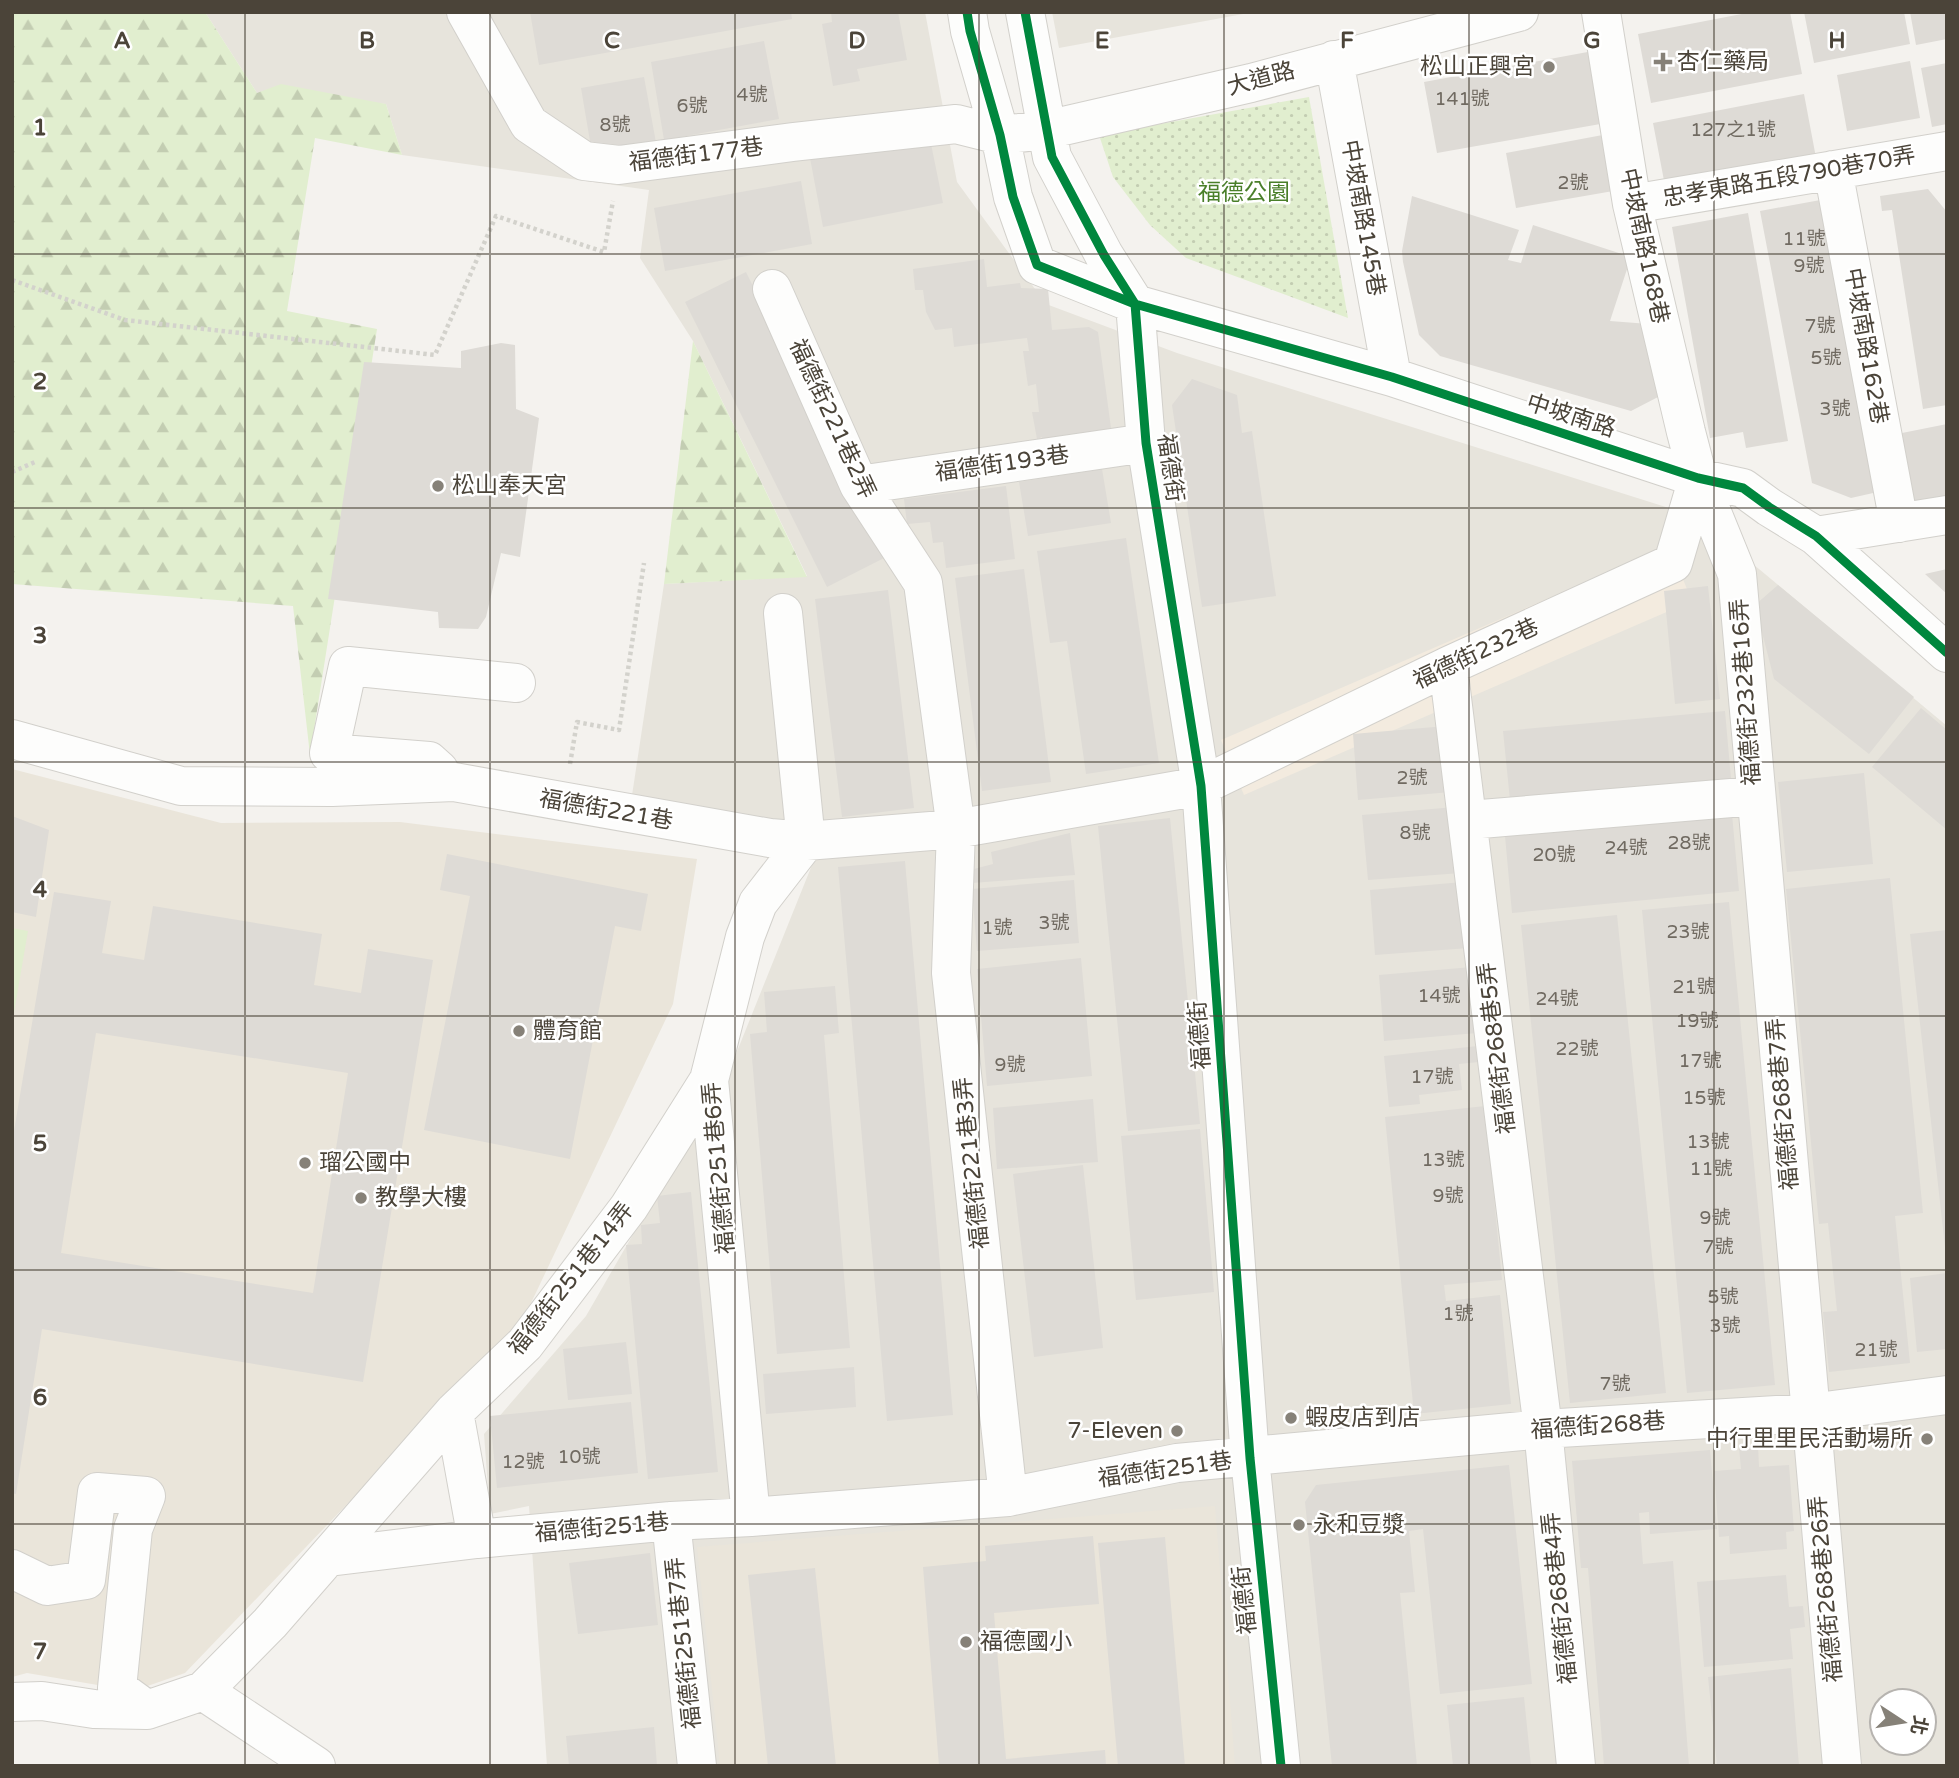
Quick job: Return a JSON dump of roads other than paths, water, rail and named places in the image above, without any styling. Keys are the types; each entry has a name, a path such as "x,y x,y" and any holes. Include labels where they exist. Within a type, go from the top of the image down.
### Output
{"street":[{"name":"福德街177巷","path":"466,12 529,124 584,161 619,165 956,124 1000,135"},
{"path":"967,12 1000,135 1013,197 1037,265 1135,304"},
{"name":"福德街","path":"1025,12 1052,157 1104,256 1135,304 1146,443 1201,786 1250,1458 1281,1766"},
{"name":"大道路","path":"1000,135 1046,130 1251,83 1519,12"},
{"name":"中坡南路168巷","path":"1601,12 1632,204 1698,478"},
{"name":"中坡南路145巷","path":"1334,60 1391,377"},
{"name":"忠孝東路五段790巷70弄","path":"1632,204 1947,151"},
{"name":"中坡南路162巷","path":"1833,170 1899,523"},
{"name":"福德街221巷2弄","path":"772,289 859,485 923,583 956,830"},
{"name":"中坡南路","path":"1135,304 1391,377 1698,478 1743,488 1769,508 1816,536 1947,653"},
{"name":"福德街193巷","path":"859,485 1146,443"},
{"name":"福德街232巷","path":"1201,786 1448,666 1673,563 1698,478"},
{"name":"福德街232巷16弄","path":"1469,820 1755,796 1737,574 1698,478"},
{"path":"1816,536 1947,515"},
{"path":"783,613 806,841"},
{"path":"454,782 429,761 329,753 348,666 516,683"},
{"name":"福德街268巷5弄","path":"1448,666 1543,1429"},
{"name":"福德街221巷","path":"12,739 181,786 332,787 454,782 770,838 806,841 956,830 1201,786"},
{"name":"福德街268巷7弄","path":"1755,796 1810,1413"},
{"name":"福德街221巷3弄","path":"956,830 951,973 1008,1497"},
{"name":"福德街251巷6弄","path":"751,1517 709,1080 745,937 758,903 806,841"},
{"name":"福德街251巷14弄","path":"329,1557 454,1412 533,1334 629,1207 709,1080"},
{"name":"福德街268巷","path":"1250,1458 1543,1429 1810,1413 1947,1395"},
{"path":"454,1412 477,1539"},
{"name":"福德街268巷26弄","path":"1810,1413 1842,1766"},
{"name":"福德街268巷4弄","path":"1543,1429 1576,1766"},
{"name":"福德街251巷","path":"329,1557 477,1539 671,1521 1008,1497 1177,1463 1250,1458"},
{"path":"12,1569 47,1586 86,1580 97,1492 146,1496 133,1529 117,1688 147,1710"},
{"name":"福德街251巷7弄","path":"671,1521 697,1766"},
{"path":"12,1702 42,1701 94,1709 147,1710 203,1690 230,1665 329,1557"},
{"path":"203,1690 316,1766"}],"place":[{"name":"杏仁藥局","path":"1663,62"},
{"name":"松山正興宮","path":"1549,67"},
{"name":"松山奉天宮","path":"438,486"},
{"name":"體育館","path":"519,1031"},
{"name":"瑠公國中","path":"305,1163"},
{"name":"教學大樓","path":"361,1198"},
{"name":"蝦皮店到店","path":"1291,1418"},
{"name":"7-Eleven","path":"1177,1431"},
{"name":"中行里里民活動場所","path":"1927,1439"},
{"name":"永和豆漿","path":"1299,1525"},
{"name":"福德國小","path":"966,1642"}],"park label":[{"name":"福德公園","path":"1244,193"}]}
